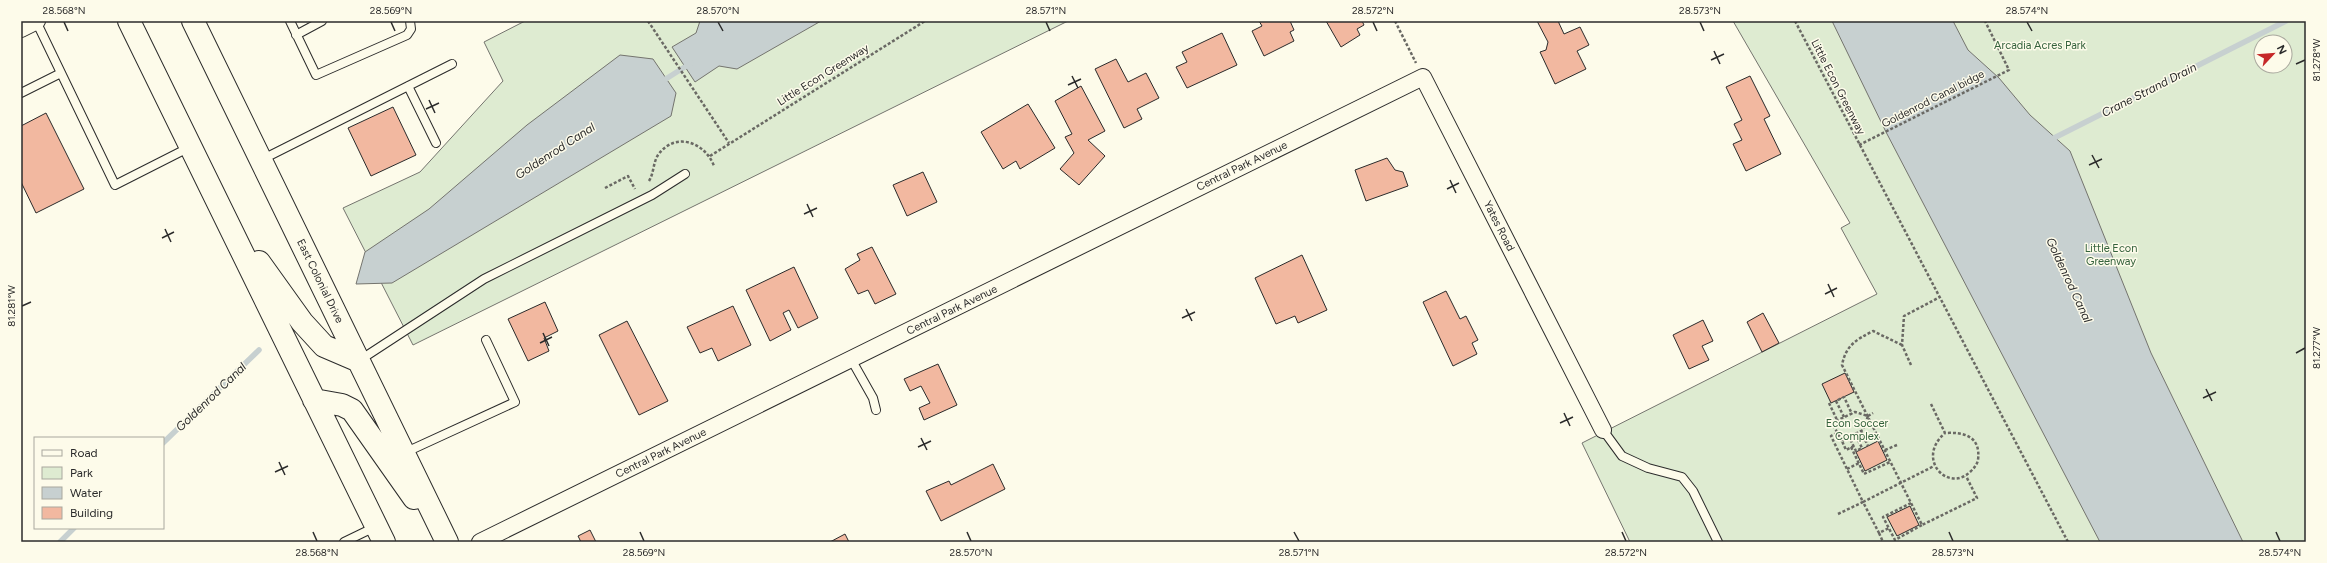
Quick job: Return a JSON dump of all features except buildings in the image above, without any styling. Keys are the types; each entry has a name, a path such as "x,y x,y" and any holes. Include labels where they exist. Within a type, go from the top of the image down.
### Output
{"highway":[{"path":"129,21 380,534"},
{"name":"East Colonial Drive","path":"192,21 359,361 396,457"},
{"path":"208,184 270,279 302,322 324,346 359,361"},
{"path":"314,400 342,405 352,410 396,457 446,542"}],"street":[{"path":"21,29 36,21"},
{"name":"Central Park Avenue","path":"480,542 1423,77"},
{"name":"Yates Road","path":"1423,77 1603,430"}],"lane":[{"path":"36,21 116,185 190,146"},
{"path":"290,21 316,75 407,35 411,29 410,21"},
{"path":"296,35 322,21"},
{"path":"260,161 452,64"},
{"path":"21,93 61,73"},
{"path":"408,86 436,143"},
{"path":"359,361 484,279 652,195 685,174"},
{"path":"396,457 516,402 486,340"},
{"path":"851,359 873,398 876,410"},
{"path":"1603,430 1622,456 1648,468 1682,477 1693,491 1718,542"},
{"path":"344,542 380,534"}],"path":[{"path":"648,21 729,143"},
{"name":"Little Econ Greenway","path":"710,156 925,21"},
{"path":"1395,21 1423,77"},
{"name":"Little Econ Greenway","path":"1795,21 2068,542"},
{"name":"Goldenrod Canal bidge","path":"1859,145 2009,70 1985,21"},
{"path":"645,184 651,177 659,154 674,143 684,142 694,144 704,149 710,156 714,166"},
{"path":"604,188 628,176 635,190 640,186"},
{"path":"1911,365 1902,345 1904,316 1940,297"},
{"path":"1902,345 1873,331 1852,342 1844,353 1842,365 1922,525"},
{"path":"1844,417 1836,401 1844,397 1852,414"},
{"path":"1829,403 1837,420"},
{"path":"1931,404 1945,433"},
{"path":"1852,447 1846,450 1832,423 1855,412 1868,416 1873,414"},
{"path":"1842,441 1863,430 1868,416"},
{"path":"1861,431 1868,446"},
{"path":"1959,432 1972,438 1979,450 1977,464 1966,476 1954,479 1942,475 1934,466 1932,452 1936,440 1945,433 1959,432"},
{"path":"1837,433 1831,436 1883,542"},
{"path":"1852,447 1856,451 1862,448 1855,434"},
{"path":"1849,437 1864,474 1890,462"},
{"path":"1884,450 1897,445"},
{"path":"1847,469 1859,463"},
{"path":"1838,514 1934,466"},
{"path":"1911,503 1883,517 1895,540 1977,498 1966,476"},
{"path":"1879,533 1889,528"}],"green space":[{"path":"525,21 1068,21 413,345 343,208 420,172 503,81 484,42"},
{"name":"Little Econ Greenway","path":"1733,21 2306,21 2306,542 1630,542 1582,443 1877,294 1841,228 1850,223"}],"water":[{"path":"700,21 821,21 737,69 719,66 695,82 672,47 696,33"},
{"path":"1832,21 1953,21 1968,50 1999,78 2030,115 2070,151 2151,353 2243,542 2100,542 1886,132"},
{"path":"620,55 653,59 676,93 671,116 392,283 356,284 365,252 429,209 527,125"}],"waterway":[{"name":"Crane Strand Drain","path":"2050,140 2286,21"},
{"name":"Goldenrod Canal","path":"661,82 691,63"},
{"name":"Goldenrod Canal","path":"164,442 259,350"},
{"name":"Goldenrod Canal","path":"60,542 73,529"}],"park label":[{"name":"Arcadia Acres Park","path":"2040,45"},
{"name":"Econ Soccer Complex","path":"1857,429"}]}
